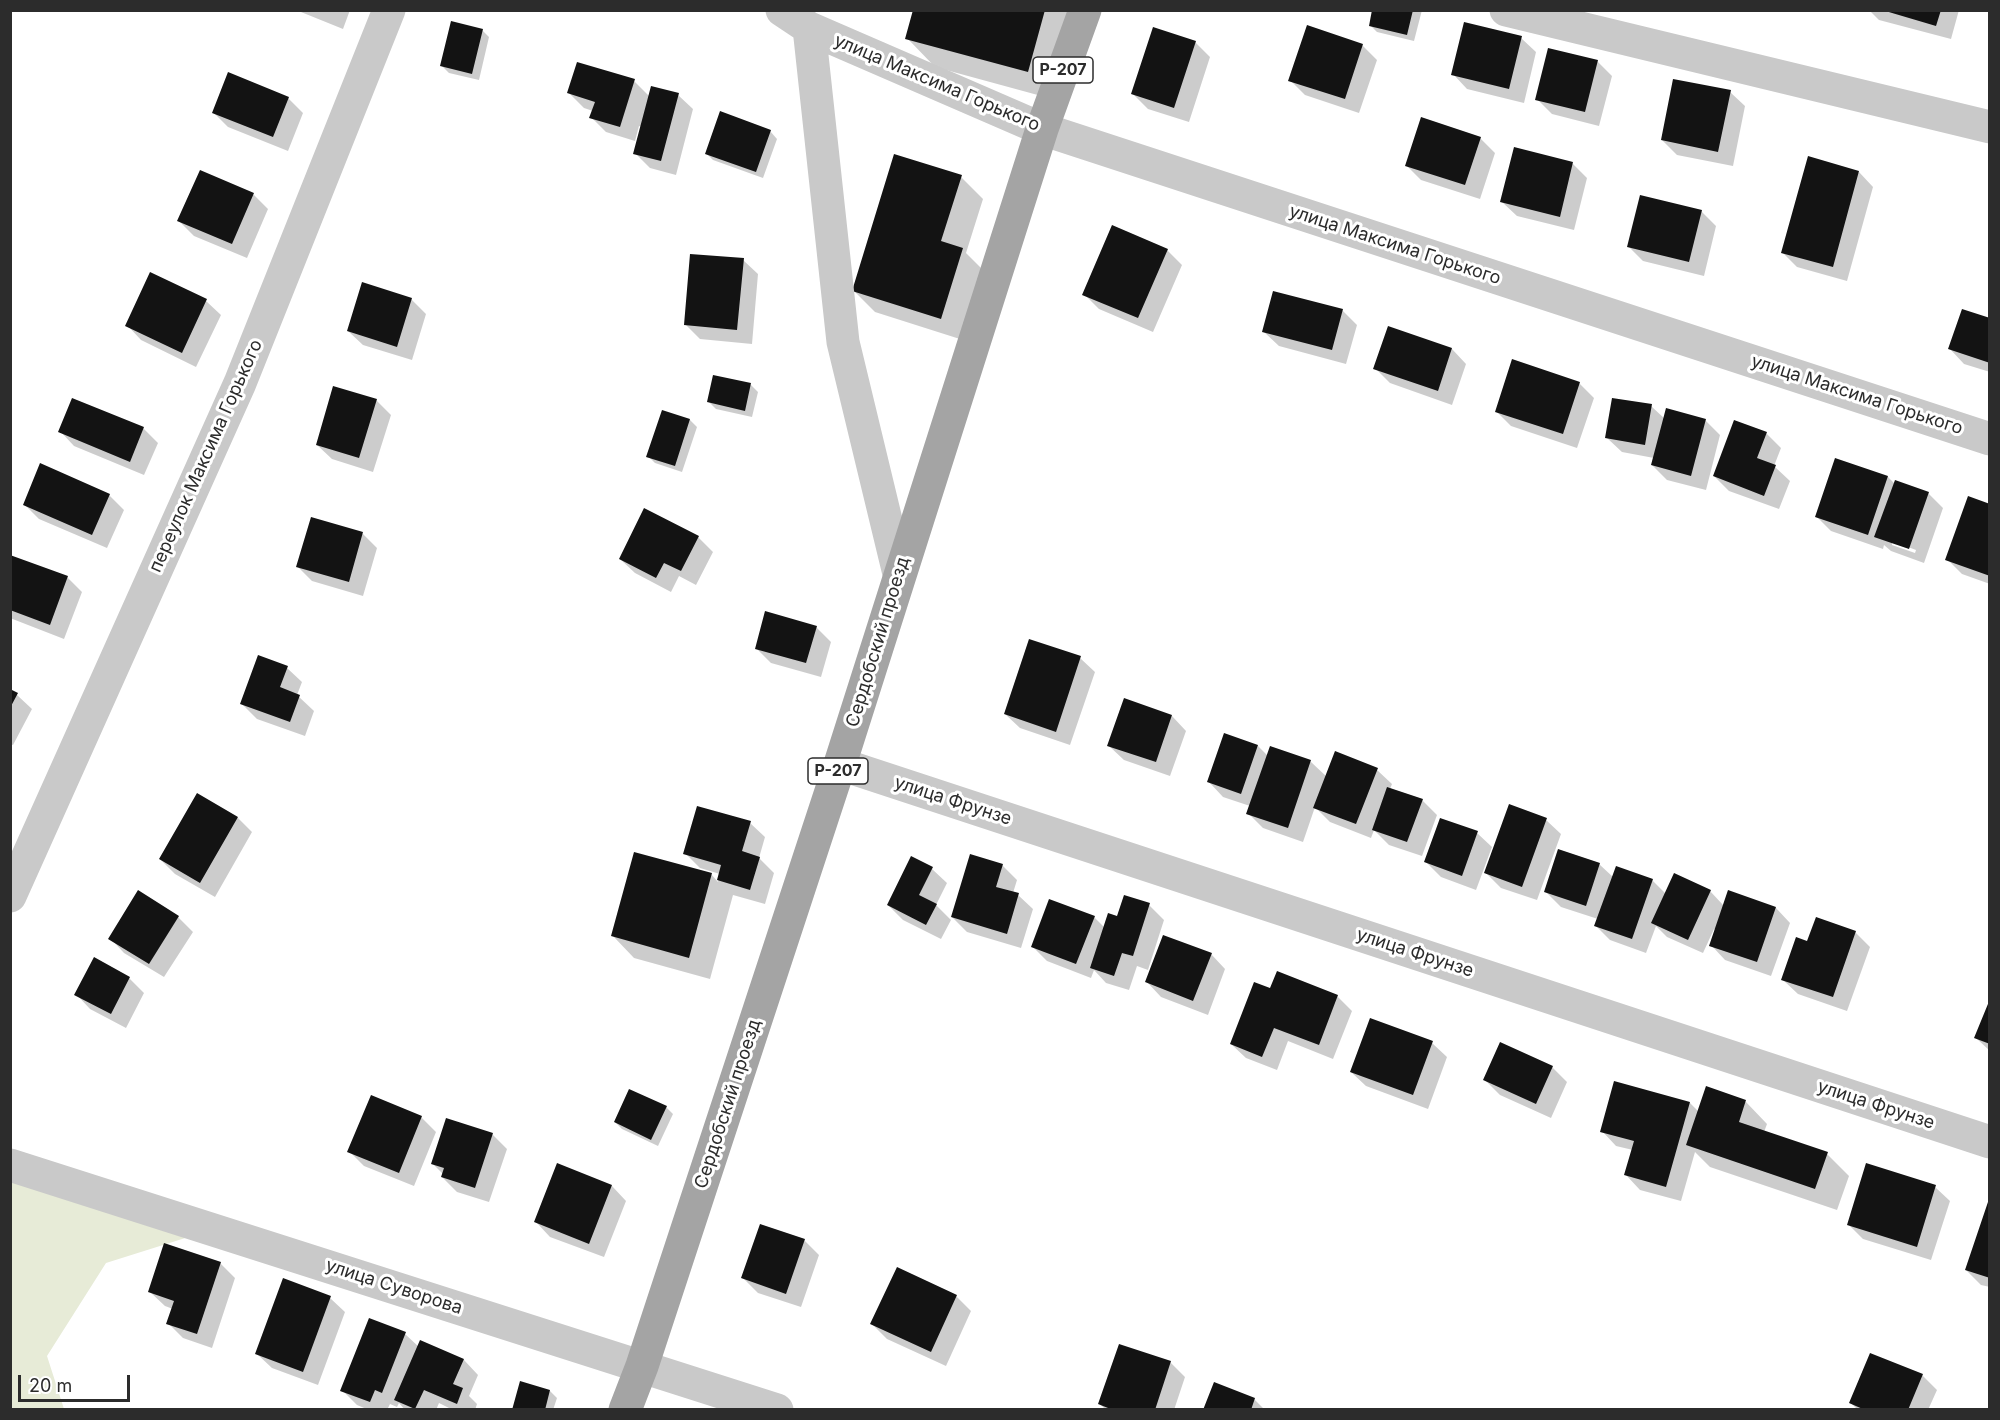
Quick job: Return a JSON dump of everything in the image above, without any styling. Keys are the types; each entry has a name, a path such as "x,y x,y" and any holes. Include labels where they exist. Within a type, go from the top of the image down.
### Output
{"main road":[{"name":"Сердобский проезд","path":"625,1410 642,1366 840,764 1042,129 1085,10"}],"street":[{"name":"переулок Максима Горького","path":"10,896 240,383 389,10"},
{"name":"улица Максима Горького","path":"782,10 809,28 1042,129 1989,439"},
{"path":"1506,10 1989,127"},
{"name":"улица Максима Горького","path":"809,28 843,342 899,574"},
{"name":"улица Фрунзе","path":"840,764 1989,1142"},
{"name":"улица Суворова","path":"10,1165 777,1410"}],"green space":[{"path":"10,1164 217,1228 106,1263 47,1356 64,1409 11,1409"}],"building":[{"path":"913,10 1045,10 1028,72 905,39"},
{"path":"1372,10 1413,10 1407,35 1369,26"},
{"path":"1882,10 1941,10 1936,26"},
{"path":"451,21 483,29 472,74 440,66"},
{"path":"1464,22 1522,36 1509,89 1451,75"},
{"path":"1307,25 1363,44 1345,99 1288,81"},
{"path":"1153,27 1196,41 1174,108 1131,94"},
{"path":"1548,48 1598,60 1585,112 1535,100"},
{"path":"577,62 635,79 620,127 589,118 595,102 567,93"},
{"path":"228,72 289,97 273,137 212,113"},
{"path":"1673,79 1731,90 1718,152 1661,140"},
{"path":"651,86 679,93 661,161 633,154"},
{"path":"720,111 771,130 756,172 705,154"},
{"path":"1421,117 1481,137 1465,185 1405,166"},
{"path":"1514,147 1573,162 1560,217 1500,202"},
{"path":"894,154 962,175 941,241 963,248 941,319 852,291"},
{"path":"1808,156 1859,171 1833,267 1781,253"},
{"path":"200,170 254,193 232,244 177,221"},
{"path":"1640,195 1702,210 1689,262 1627,247"},
{"path":"1112,225 1168,249 1138,318 1082,295"},
{"path":"690,254 744,258 737,330 684,325"},
{"path":"150,272 207,299 182,353 125,326"},
{"path":"362,282 412,298 397,347 347,331"},
{"path":"1273,291 1343,309 1332,350 1262,332"},
{"path":"1962,309 1990,318 1990,363 1948,349"},
{"path":"1388,326 1452,348 1438,391 1373,369"},
{"path":"1512,359 1580,382 1563,434 1495,412"},
{"path":"713,375 751,383 745,411 707,402"},
{"path":"333,386 377,399 359,458 316,445"},
{"path":"72,398 144,427 130,462 58,432"},
{"path":"1612,398 1652,404 1645,445 1605,438"},
{"path":"1666,408 1706,419 1691,476 1651,465"},
{"path":"662,410 690,419 675,466 646,457"},
{"path":"1734,420 1767,432 1757,458 1776,465 1764,496 1713,476"},
{"path":"1835,458 1888,476 1868,535 1815,517"},
{"path":"40,463 110,494 92,535 23,505"},
{"path":"1895,480 1929,492 1909,549 1874,537"},
{"path":"1968,496 1990,504 1990,576 1945,560"},
{"path":"644,508 699,536 681,571 664,563 656,578 619,559"},
{"path":"311,517 363,532 349,582 296,567"},
{"path":"10,555 68,576 50,625 10,610"},
{"path":"765,611 817,626 806,663 755,649"},
{"path":"1029,639 1081,656 1056,732 1004,714"},
{"path":"258,655 288,666 280,687 300,695 290,722 240,704"},
{"path":"10,689 18,693 10,708"},
{"path":"1124,698 1172,715 1156,762 1107,746"},
{"path":"1224,733 1258,745 1241,794 1207,782"},
{"path":"1270,746 1311,760 1288,828 1246,814"},
{"path":"1335,751 1378,768 1356,824 1313,808"},
{"path":"1387,787 1423,799 1407,842 1372,830"},
{"path":"197,793 238,817 200,883 159,859"},
{"path":"1509,804 1547,818 1522,887 1484,873"},
{"path":"697,806 751,821 742,851 760,857 750,890 717,880 721,865 683,854"},
{"path":"1440,818 1478,831 1462,876 1424,862"},
{"path":"1558,849 1600,863 1586,906 1544,892"},
{"path":"634,852 712,873 689,958 611,936"},
{"path":"970,854 1003,864 996,887 1019,893 1007,934 951,917"},
{"path":"911,856 933,867 919,895 937,904 926,925 887,905"},
{"path":"1616,866 1653,879 1632,939 1594,926"},
{"path":"1674,873 1711,890 1688,940 1651,923"},
{"path":"138,890 179,916 149,964 108,939"},
{"path":"1728,890 1776,907 1757,962 1709,946"},
{"path":"1124,895 1150,903 1133,956 1122,953 1114,976 1090,968 1108,913 1117,916"},
{"path":"1049,899 1095,916 1076,964 1031,947"},
{"path":"1816,917 1856,931 1833,997 1781,980 1796,937 1807,941"},
{"path":"1163,935 1212,953 1193,1001 1145,982"},
{"path":"94,957 130,977 111,1014 74,995"},
{"path":"1277,971 1338,995 1319,1045 1274,1028 1262,1057 1230,1044 1254,982 1270,988"},
{"path":"1990,999 1990,1044 1974,1038"},
{"path":"1370,1018 1433,1041 1413,1095 1350,1072"},
{"path":"1500,1042 1553,1066 1536,1104 1483,1080"},
{"path":"1614,1081 1690,1102 1666,1187 1624,1175 1634,1141 1600,1132"},
{"path":"1706,1086 1746,1100 1739,1122 1828,1152 1815,1189 1686,1145"},
{"path":"629,1089 667,1106 651,1140 614,1122"},
{"path":"371,1095 422,1116 399,1173 347,1152"},
{"path":"446,1118 493,1133 475,1188 441,1177 444,1168 431,1164"},
{"path":"557,1163 612,1185 589,1244 534,1222"},
{"path":"1866,1163 1936,1185 1917,1247 1847,1225"},
{"path":"1990,1196 1990,1278 1965,1270"},
{"path":"760,1224 805,1239 786,1294 741,1278"},
{"path":"164,1243 221,1262 197,1334 166,1324 174,1301 148,1292"},
{"path":"897,1267 957,1295 931,1352 870,1324"},
{"path":"283,1278 331,1296 303,1372 255,1354"},
{"path":"369,1318 406,1332 382,1393 375,1390 370,1402 340,1391"},
{"path":"420,1340 464,1359 453,1384 463,1388 457,1404 424,1390 415,1409 394,1400"},
{"path":"1119,1344 1171,1361 1155,1410 1113,1410 1098,1404"},
{"path":"1870,1353 1923,1374 1908,1410 1865,1410 1849,1403"},
{"path":"520,1381 550,1390 545,1410 512,1410"},
{"path":"1214,1382 1255,1398 1251,1410 1203,1410"}]}
